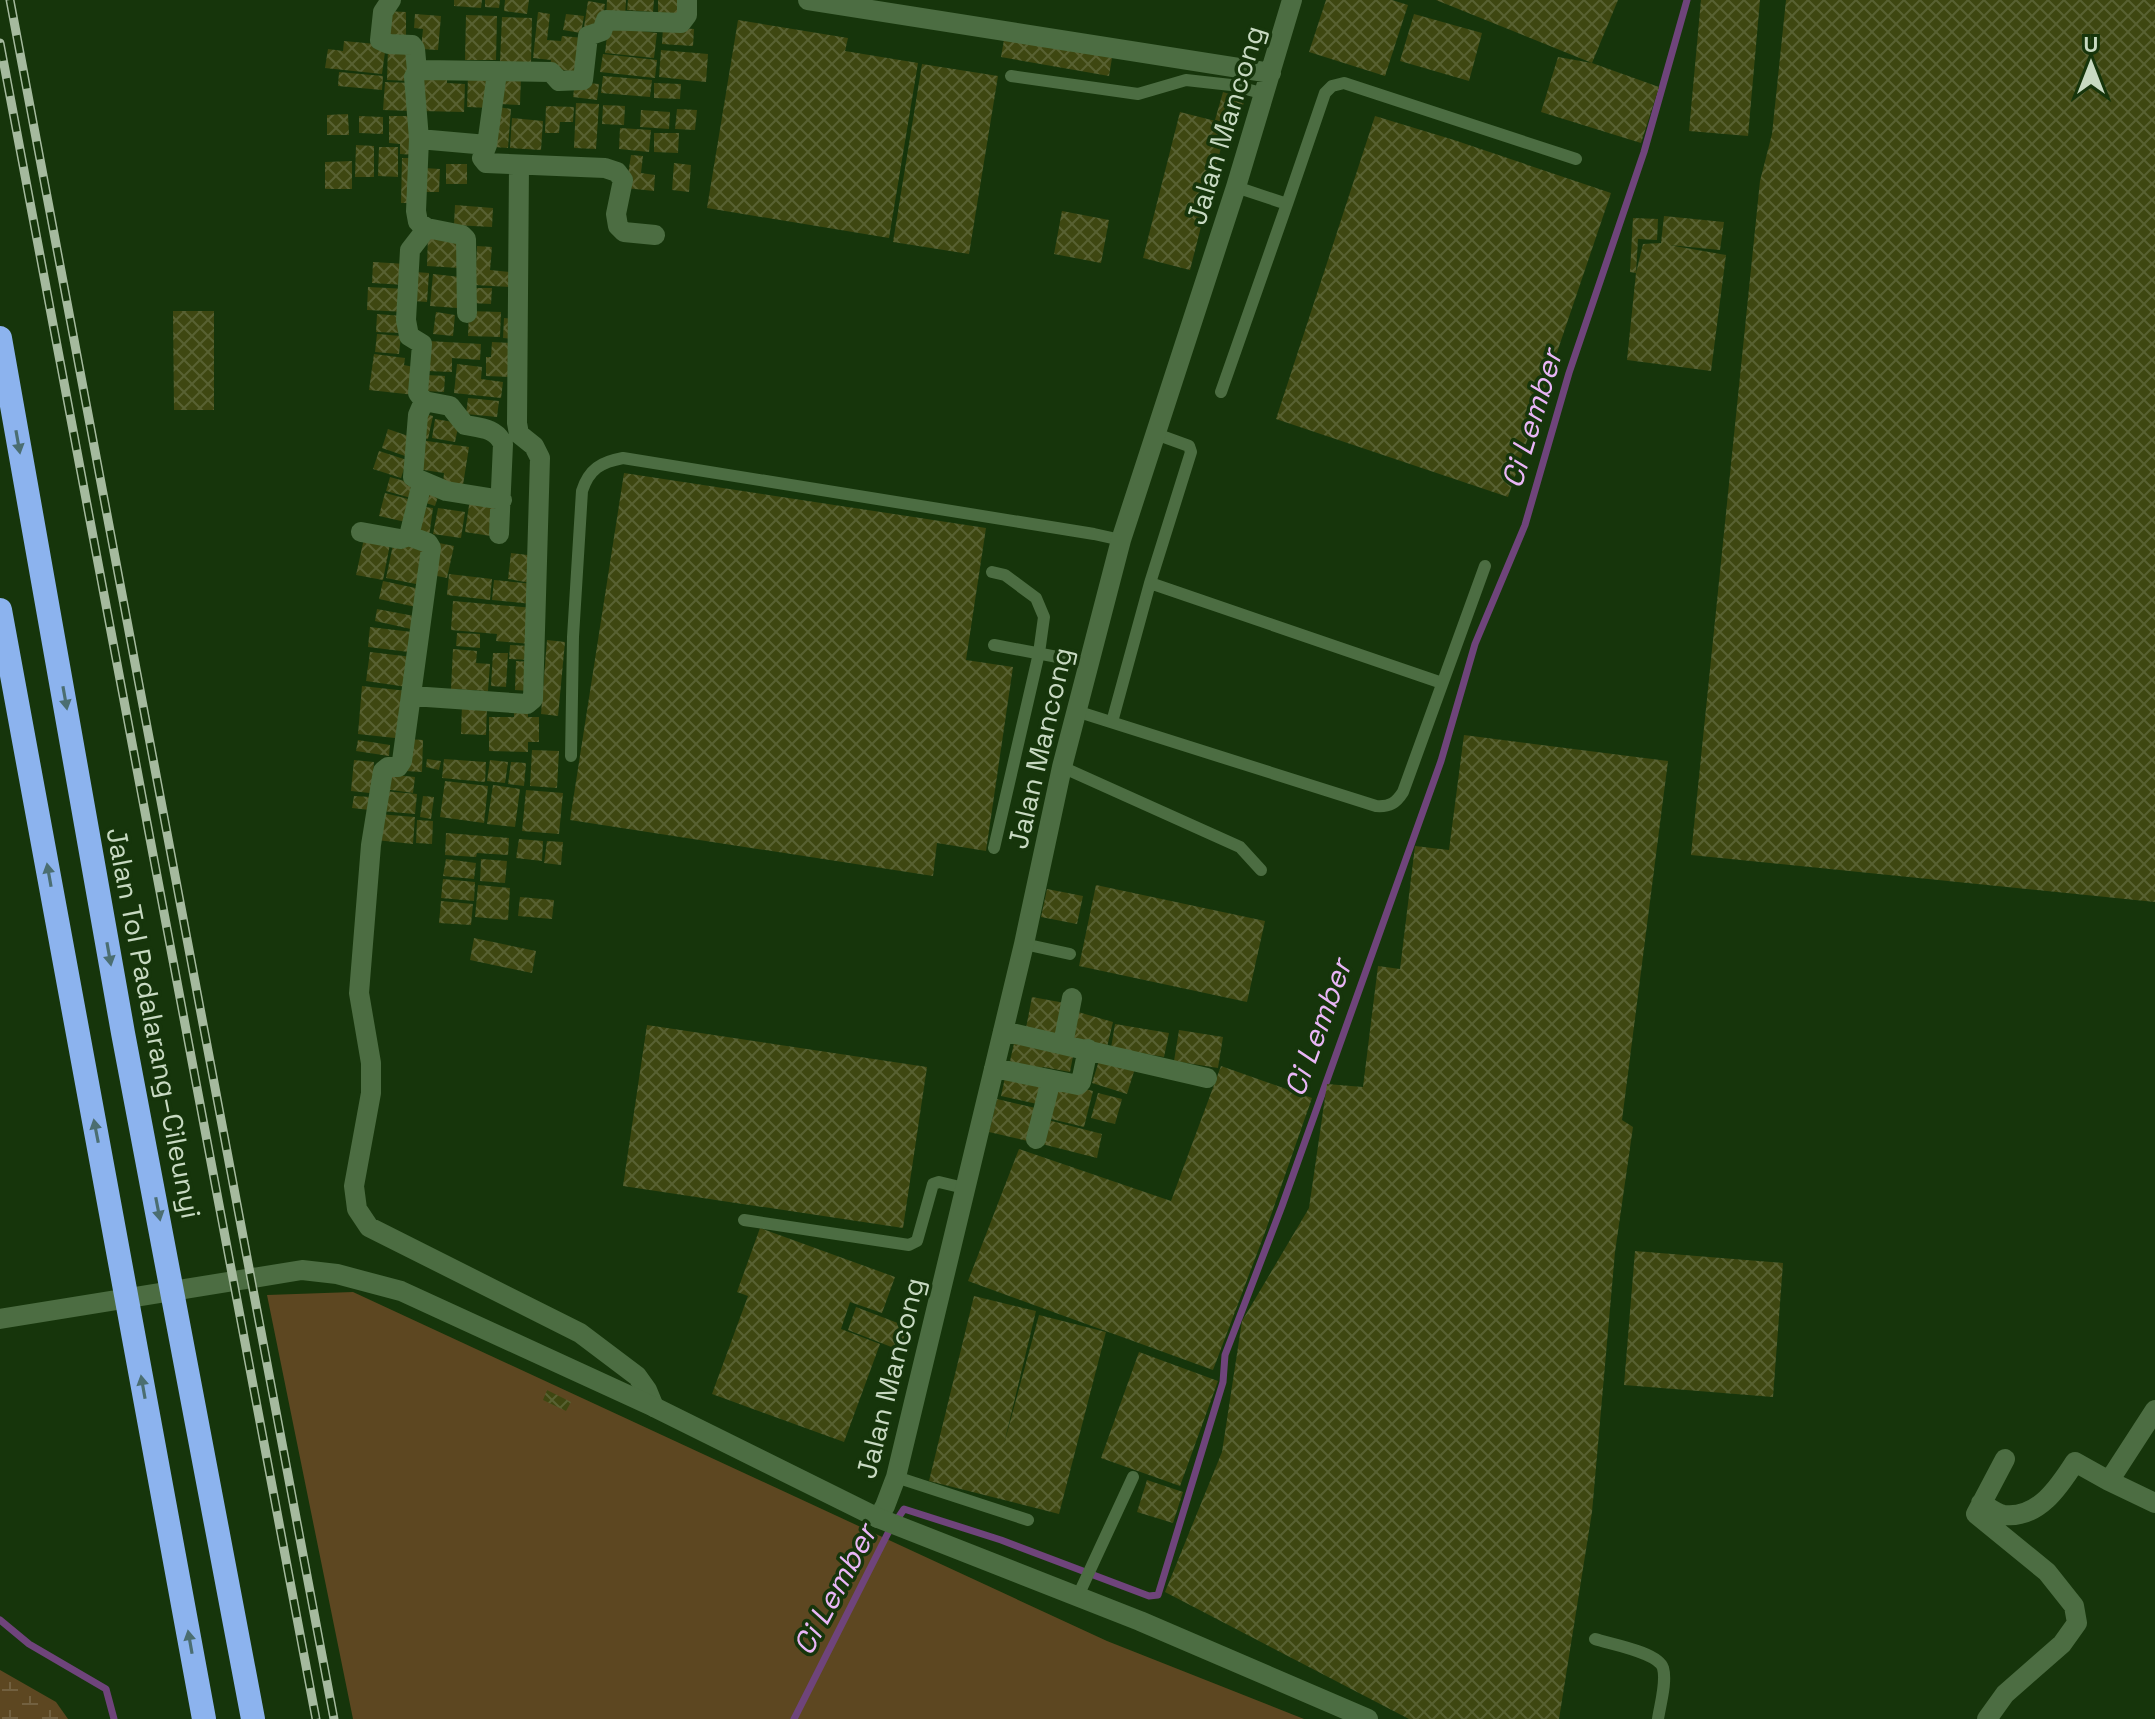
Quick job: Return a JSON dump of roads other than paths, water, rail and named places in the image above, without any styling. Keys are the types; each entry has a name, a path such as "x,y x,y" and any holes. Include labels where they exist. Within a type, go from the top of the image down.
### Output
{"highway":[{"name":"Jalan Tol Padalarang–Cileunyi","path":"0,338 123,1033 253,1719"},
{"path":"0,610 204,1719"}],"street":[{"path":"391,0 383,12 380,40 389,44 412,45 415,49 419,139 418,222 427,228 462,235 466,239 467,313"},
{"path":"417,71 551,72 559,81 583,80 588,36 602,31 606,20 681,23 687,15 687,0"},
{"path":"808,0 1271,73"},
{"name":"Jalan Mancong","path":"882,1515 895,1481 1024,944 1062,767 1121,540 1236,187 1292,0"},
{"path":"497,73 483,162 605,168 617,172 623,180 616,214 618,226 624,232 655,235"},
{"path":"419,139 487,145"},
{"path":"412,696 527,704 533,699 540,458 534,446 519,434 517,423 519,165"},
{"path":"427,228 410,250 406,320 409,336 422,344 418,393 424,401 450,406 465,425 489,429 499,436 503,444 499,534"},
{"path":"424,401 418,415 413,477 446,491 502,500"},
{"path":"409,536 422,483"},
{"path":"361,532 400,539 409,536 428,543 431,548 402,761 398,767 388,767 383,771 371,845 359,993 371,1063 371,1093 354,1186 357,1209 369,1227 580,1333 637,1376 654,1407"},
{"path":"1063,1044 1072,998"},
{"path":"1003,1031 1207,1078"},
{"path":"994,1068 1080,1083 1088,1049"},
{"path":"1036,1139 1051,1080"},
{"path":"0,1319 302,1270 320,1271 401,1291 654,1407 904,1528 1080,1591 1154,1627 1368,1719"},
{"path":"2109,1481 2155,1410"},
{"path":"1987,1719 2005,1694 2062,1644 2077,1623 2074,1606 2047,1572 1976,1514 2005,1459"},
{"path":"1981,1503 2003,1515 2026,1512 2045,1502 2075,1462 2155,1503"}],"lane":[{"path":"1011,76 1138,94 1186,80 1231,85 1265,94"},
{"path":"1221,392 1325,93 1332,86 1344,83 1576,159"},
{"path":"1236,187 1287,204"},
{"path":"1112,722 1150,583 1191,452 1189,446 1156,434"},
{"path":"571,756 573,637 582,491 594,468 607,460 623,458 1121,540"},
{"path":"1076,711 1376,806 1388,807 1403,792 1485,566"},
{"path":"992,572 1005,575 1036,598 1044,617 1039,653 994,848"},
{"path":"1150,583 1442,683"},
{"path":"994,645 1089,663"},
{"path":"1062,767 1240,847 1261,870"},
{"path":"1024,944 1070,954"},
{"path":"744,1220 909,1245 917,1241 933,1184 939,1182 964,1188"},
{"path":"1080,1591 1133,1477"},
{"path":"895,1481 1028,1520"},
{"path":"1595,1639 1650,1655 1658,1661 1663,1669 1663,1679 1658,1719"}],"waterway":[{"name":"Ci Lember","path":"794,1719 888,1533 904,1509 1001,1540 1149,1596 1158,1595 1223,1382 1225,1355 1282,1206 1441,761 1475,644 1525,525 1569,373 1644,152 1687,0"},
{"path":"0,1620 29,1644 106,1689 114,1719"}],"railway":[{"path":"10,0 334,1719"},
{"path":"0,43 316,1719"}]}
